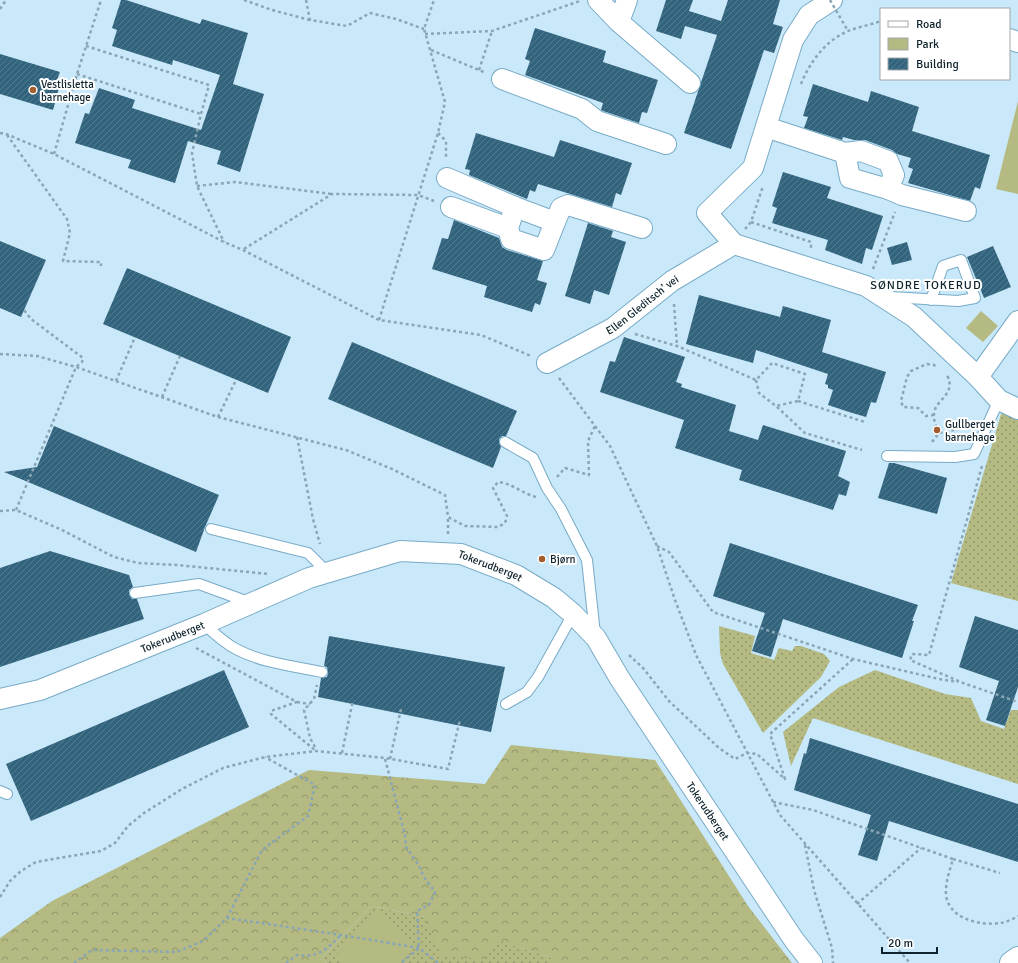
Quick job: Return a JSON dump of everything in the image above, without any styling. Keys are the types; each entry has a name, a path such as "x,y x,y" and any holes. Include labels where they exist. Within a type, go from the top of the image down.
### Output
{"street":[{"path":"598,0 619,22 690,83"},
{"path":"619,22 628,0"},
{"path":"831,0 809,15 793,40 753,168 707,213 734,244 866,286 914,317 978,377 999,400 1018,409"},
{"path":"502,79 582,109 597,120 666,144"},
{"path":"766,127 845,154 861,151 888,161 894,175 895,192"},
{"path":"845,154 850,178 966,211"},
{"path":"447,178 515,207 555,222"},
{"path":"515,207 508,228 511,239 544,250 561,208 568,205 642,228"},
{"path":"451,207 508,228"},
{"name":"Ellen Gleditsch’ vei","path":"547,363 613,328 672,281 734,244"},
{"path":"978,377 1018,321"},
{"name":"Tokerudberget","path":"0,699 40,690 204,624 309,578 327,572 400,551 461,554 516,574 554,598 573,614 596,638 620,679 794,940 812,963"},
{"path":"1011,963 1018,958"}],"lane":[{"path":"883,297 958,302 975,298 961,260 943,266 932,300"},
{"path":"887,456 955,457 974,454 999,400"},
{"path":"505,442 533,458 547,488 561,509 587,560 596,638"},
{"path":"211,529 308,553 327,572"},
{"path":"135,593 199,584 252,603"},
{"path":"506,704 527,692 538,677 573,614"},
{"path":"204,624 227,644 246,654 320,675"}],"path":[{"path":"0,10 6,0"},
{"path":"54,154 77,74 101,0"},
{"path":"244,0 272,10 310,20 346,26 370,12 424,29"},
{"path":"306,0 310,20"},
{"path":"379,320 438,133 445,102 424,29 434,0"},
{"path":"425,34 492,31 582,0"},
{"path":"831,0 848,31"},
{"path":"479,70 492,31"},
{"path":"86,46 209,85 192,153 198,186 224,242"},
{"path":"431,50 502,79"},
{"path":"77,74 201,114"},
{"path":"0,133 6,134 54,154 379,320 481,335 547,363 610,446 657,546 674,600 696,655 780,815 910,963"},
{"path":"438,133 446,141 447,178"},
{"path":"6,134 67,220 70,233 63,261 101,262 101,266"},
{"path":"198,186 235,182 332,194 418,195 451,207"},
{"path":"866,286 895,192"},
{"path":"244,250 332,194"},
{"path":"751,222 811,242 811,268"},
{"path":"672,281 677,346"},
{"path":"16,510 76,367 82,362 83,358 31,319 24,310"},
{"path":"613,328 677,346 756,380"},
{"path":"116,381 135,337"},
{"path":"0,354 37,356 76,367 218,417 346,450 392,469 445,495 448,517 448,541"},
{"path":"162,397 180,356"},
{"path":"756,380 772,363 805,374 798,401"},
{"path":"934,415 926,416 918,408 903,407 901,402 907,377 911,371 927,364 934,365 939,368"},
{"path":"939,433 934,415 936,408 948,392 950,381 945,372"},
{"path":"218,417 236,380"},
{"path":"756,380 759,394 776,406 805,433 862,450"},
{"path":"776,406 798,401 865,422"},
{"path":"448,517 465,526 498,527 505,523 507,516 493,488 498,482 504,482 530,496 540,498 565,468 589,475 588,441 595,426"},
{"path":"922,457 939,433 958,429"},
{"path":"297,437 313,519 327,572"},
{"path":"984,460 929,655 912,654 910,660 963,683 1018,702"},
{"path":"0,511 16,510 62,530 114,557 138,563 177,565 270,574"},
{"path":"657,546 669,552 713,612 853,659 939,679 963,683"},
{"path":"192,646 297,702 310,704"},
{"path":"627,653 643,668 669,701 719,748 735,760 747,753 758,754 785,778 770,734 853,659"},
{"path":"316,750 310,738 304,710 314,699 320,675"},
{"path":"342,753 353,700"},
{"path":"297,702 271,712 271,714 316,750"},
{"path":"390,759 401,709"},
{"path":"0,897 10,881 21,871 36,862 101,851 115,843 128,826 144,813 182,789 223,768 265,757 316,750 385,758 448,769 460,720"},
{"path":"74,963 92,950 177,952 203,941 227,918 262,850 308,816 316,785 265,757"},
{"path":"385,758 406,835 406,847 435,892 429,905 417,911 419,948"},
{"path":"773,802 813,810 953,859 1000,873"},
{"path":"805,845 814,890 832,948 834,963"},
{"path":"857,904 921,848"},
{"path":"953,859 946,884 946,896 950,906 956,914 964,918 988,924 1001,923 1018,916"},
{"path":"227,918 419,948 438,963"},
{"path":"286,963 297,955 307,956 325,951 341,935"},
{"path":"401,963 419,948"}],"green space":[{"path":"1018,101 1018,194 996,189"},
{"path":"981,311 998,326 983,342 966,328"},
{"path":"1002,411 1018,417 1018,601 951,583"},
{"path":"719,626 755,636 751,653 774,660 779,648 792,651 795,646 801,646 824,654 830,661 821,677 763,733 723,664 720,653"},
{"path":"875,670 945,694 971,698 981,721 1004,729 1011,710 1018,710 1018,784 813,718 791,766 783,732 839,687"},
{"path":"511,745 655,760 748,906 792,963 553,963 553,958 499,941 484,959 441,956 425,917 371,906 321,959 327,963 0,963 0,938 52,901 309,770 485,784"},
{"path":"371,906 425,917 553,958 553,963 327,963 321,959"},
{"path":"376,910 415,945 399,963 342,963 335,957"}],"building":[{"path":"121,0 126,0 200,24 202,19 248,33 233,84 264,94 240,172 217,164 221,151 188,141 175,183 128,168 131,160 75,143 85,113 89,114 99,88 135,100 132,108 201,130 220,75 173,60 172,65 112,46 117,30 112,28"},
{"path":"666,0 693,0 689,11 721,21 728,0 780,0 773,24 783,27 774,53 764,50 731,149 684,133 717,35 685,26 681,39 656,31"},
{"path":"535,28 606,51 603,62 658,80 647,113 642,112 639,123 601,110 603,103 525,75 530,61 525,59"},
{"path":"0,54 60,72 56,83 60,84 53,110 0,94"},
{"path":"813,84 868,102 871,91 919,107 912,131 990,155 980,189 975,187 970,201 908,183 913,169 908,167 911,158 897,154 892,150 865,140 854,140 843,137 842,140 804,128 808,117 803,116"},
{"path":"476,133 554,157 560,140 632,163 621,195 616,193 612,207 538,184 535,192 530,190 527,199 469,175 470,170 465,169"},
{"path":"783,172 831,187 827,198 883,216 872,250 866,248 862,264 825,250 828,240 772,223 777,208 772,206"},
{"path":"454,220 499,238 502,247 507,250 543,261 537,280 547,283 540,305 535,303 532,312 484,297 487,286 432,269 442,238 448,239"},
{"path":"588,223 613,231 611,237 626,242 609,295 594,290 590,304 565,296"},
{"path":"0,241 46,260 21,317 0,308"},
{"path":"907,242 912,260 892,265 887,248"},
{"path":"993,246 1011,287 984,298 967,257"},
{"path":"127,268 291,337 268,393 103,324"},
{"path":"699,295 780,317 783,306 831,320 822,352 886,372 876,403 871,402 866,417 849,412 828,405 833,390 828,388 828,385 825,384 828,374 756,350 753,363 686,344"},
{"path":"624,337 685,357 676,382 682,384 681,387 736,405 729,431 758,440 763,425 846,451 838,476 850,482 846,496 839,494 833,510 739,480 742,470 675,448 684,420 600,392 610,361 615,362"},
{"path":"352,342 517,411 506,436 502,436 499,439 501,447 493,468 328,399"},
{"path":"54,426 219,495 196,552 4,472 37,467"},
{"path":"889,463 894,463 947,478 937,514 878,498"},
{"path":"730,543 918,605 902,658 783,619 771,657 752,651 765,613 713,596"},
{"path":"50,551 129,575 133,587 129,590 129,594 132,599 137,599 144,619 0,667 0,568"},
{"path":"975,616 1018,630 1018,687 1005,726 986,720 999,681 959,667"},
{"path":"329,636 505,667 491,732 318,697 321,678 327,677 328,673 327,667 324,666"},
{"path":"224,670 249,727 31,821 6,764"},
{"path":"810,738 1018,804 1018,862 889,821 877,861 858,855 871,815 794,790 804,753 806,754"}],"place":[{"name":"Vestlisletta barnehage","path":"33,90"},
{"name":"Gullberget barnehage","path":"937,430"},
{"name":"Bjørn","path":"542,559"}],"district":[{"name":"SØNDRE TOKERUD","path":"926,285"}]}
